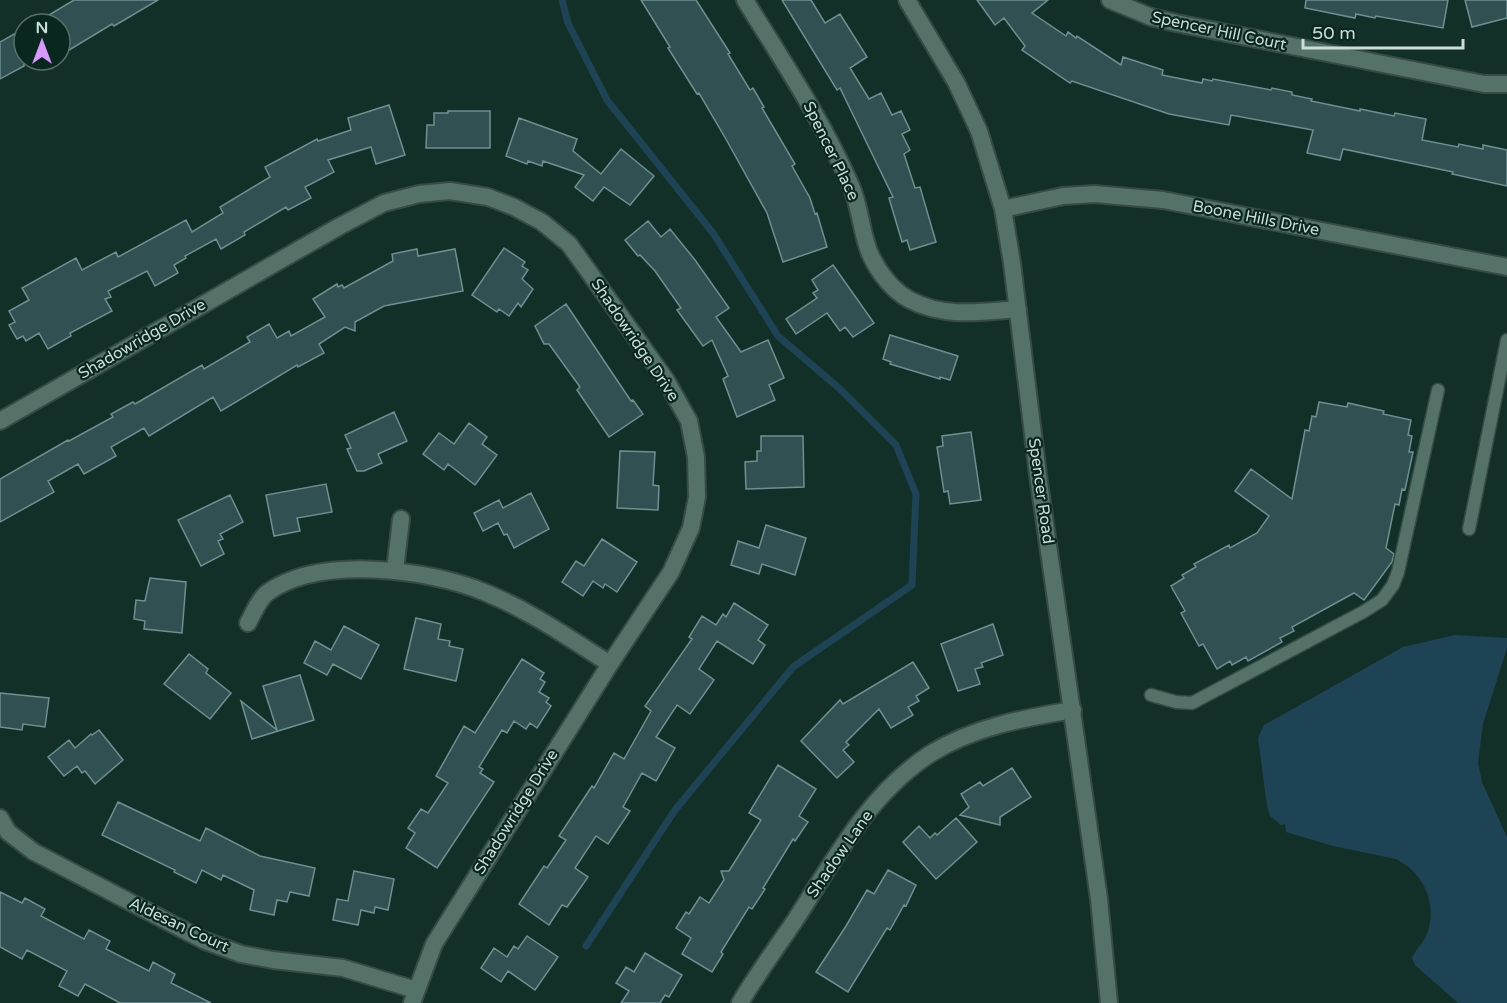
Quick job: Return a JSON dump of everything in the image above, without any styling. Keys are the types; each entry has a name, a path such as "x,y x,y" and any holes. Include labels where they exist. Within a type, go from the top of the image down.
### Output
{"street":[{"name":"Spencer Place","path":"745,0 808,102 852,186 870,254 882,274 897,290 910,299 943,311 973,313 1018,309"},
{"name":"Spencer Road","path":"907,0 956,82 979,131 1003,209 1018,309 1038,475 1099,899 1109,1003"},
{"name":"Spencer Hill Court","path":"1110,0 1150,17 1176,23 1484,84 1507,84"},
{"name":"Shadowridge Drive","path":"0,422 384,203 419,194 450,190 488,197 514,207 542,222 568,244 666,380 689,421 696,457 697,497 691,528 671,572 610,664 439,936 414,996"},
{"name":"Boone Hills Drive","path":"1003,209 1063,196 1094,194 1153,199 1507,267"},
{"path":"395,570 401,519"},
{"path":"248,623 265,594 294,578 340,570 395,570 442,578 483,591 528,613 610,664"},
{"name":"Shadow Lane","path":"740,1003 860,819 893,785 930,754 975,733 1016,720 1073,710"},
{"name":"Aldesan Court","path":"0,818 8,832 34,852 203,940 241,954 343,968 414,996"}],"lane":[{"path":"1469,529 1507,340"},
{"path":"1151,695 1176,702 1192,703 1382,600 1393,585 1404,552 1438,390"}],"water":[{"path":"1455,635 1507,638 1507,648 1483,724 1478,763 1482,782 1507,837 1507,1003 1458,1003 1415,965 1412,958 1427,934 1431,912 1426,890 1414,872 1406,865 1396,859 1333,846 1286,832 1285,824 1281,825 1270,816 1267,806 1258,738 1264,725 1403,647"}],"building":[{"path":"74,0 158,0 72,48 72,12 54,12"},
{"path":"641,0 696,0 730,53 728,54 750,90 753,88 795,164 792,166 810,198 815,214 817,213 827,247 783,262 767,213 699,93 697,94 668,48 670,47"},
{"path":"782,0 811,0 825,23 840,14 867,57 850,68 869,99 881,93 892,115 901,111 910,130 902,134 910,150 904,154 915,188 920,187 936,242 910,250 907,240 902,242 889,198 893,197 840,88 837,90"},
{"path":"977,0 1048,0 1032,13 1066,36 1068,32 1076,38 1077,36 1121,65 1123,57 1163,70 1162,75 1202,83 1203,79 1212,81 1213,79 1271,90 1272,88 1292,92 1292,95 1312,99 1311,101 1360,111 1360,109 1394,116 1395,113 1426,119 1422,140 1458,147 1459,144 1483,149 1483,145 1507,150 1507,186 1343,149 1340,160 1307,153 1313,130 1231,115 1229,125 1169,114 1072,81 1070,83 1022,50 1025,46 1004,18 995,25"},
{"path":"1306,0 1448,0 1443,28 1376,16 1375,18 1356,14 1355,18 1305,8"},
{"path":"1465,0 1507,0 1507,18 1472,27"},
{"path":"12,35 13,72 0,79 0,42"},
{"path":"389,105 405,155 376,164 371,147 328,160 334,172 305,187 311,198 288,210 286,207 221,249 216,239 185,256 186,258 174,265 178,273 155,286 147,271 108,291 111,297 105,299 112,311 70,333 71,336 48,349 39,333 26,341 23,336 17,339 9,325 15,322 9,311 29,300 22,288 76,258 82,270 116,252 118,257 186,220 192,232 223,213 220,207 270,177 265,167 317,139 318,141 351,130 348,118"},
{"path":"448,111 490,111 490,148 426,148 427,125 434,125 434,113 448,113"},
{"path":"519,118 577,139 573,151 601,174 621,149 654,176 630,205 604,187 593,201 575,187 584,175 543,161 542,166 528,161 527,164 506,156"},
{"path":"648,221 661,237 670,229 695,260 729,308 716,317 741,352 768,340 784,378 769,385 775,400 737,417 723,379 728,376 712,340 703,346 677,310 681,308 655,271 625,240"},
{"path":"504,248 525,262 522,266 528,270 522,279 533,289 521,307 518,303 509,316 499,309 497,312 472,295"},
{"path":"417,249 418,256 455,249 463,291 384,306 355,322 355,331 345,327 319,344 324,353 298,367 297,365 221,411 213,397 149,436 144,428 111,447 116,456 84,474 78,464 48,481 54,492 0,522 0,479 113,417 111,414 133,402 135,404 202,365 204,369 250,342 247,337 269,324 277,338 289,331 291,336 325,317 313,299 337,284 338,287 342,285 344,288 393,261 392,254"},
{"path":"833,265 874,323 853,337 845,327 840,331 827,313 796,334 786,319 817,298 813,293 818,290 812,280"},
{"path":"566,304 631,401 633,400 643,414 609,437 577,390 580,387 549,344 544,344 535,326"},
{"path":"890,335 958,356 950,380 890,364 891,362 883,359"},
{"path":"1319,402 1347,407 1348,403 1411,420 1408,435 1412,436 1409,452 1413,452 1405,490 1402,489 1399,505 1395,504 1386,548 1394,554 1392,562 1364,600 1354,593 1292,627 1294,631 1280,638 1282,642 1248,661 1246,657 1232,665 1230,661 1217,669 1203,644 1199,646 1181,613 1185,611 1171,586 1184,578 1182,575 1196,567 1194,564 1257,533 1269,516 1235,491 1251,469 1292,499 1305,430 1309,431 1312,416 1316,417"},
{"path":"394,412 407,441 378,454 382,463 364,471 357,471 347,449 351,448 345,435"},
{"path":"469,423 487,437 482,444 497,455 475,485 448,464 444,470 423,454 439,433 454,444"},
{"path":"971,432 981,500 950,504 948,491 944,492 937,447 943,446 942,436"},
{"path":"761,436 803,436 804,487 746,489 745,462 757,461 757,451 761,451"},
{"path":"620,451 655,452 653,485 659,486 658,510 617,508"},
{"path":"326,484 332,512 297,518 300,531 274,536 266,495"},
{"path":"531,493 549,529 514,548 498,523 483,531 474,513 499,500 503,508"},
{"path":"230,495 243,522 220,534 223,539 218,541 224,554 201,566 178,520"},
{"path":"766,525 806,538 795,575 762,564 759,574 731,565 738,541 759,548"},
{"path":"602,539 637,562 617,592 605,584 603,588 593,581 583,596 562,582 576,561 584,566"},
{"path":"150,578 186,582 182,633 144,629 145,621 134,619 136,600 145,601"},
{"path":"734,603 768,625 758,640 765,645 753,664 717,641 699,669 714,680 690,714 677,705 656,737 675,748 656,781 642,773 623,807 630,811 608,844 596,836 575,868 588,877 567,907 562,905 549,925 519,904 544,866 547,868 566,840 559,836 592,786 594,788 614,753 624,759 651,711 645,706 692,639 689,637 702,616 716,625 723,614 726,617"},
{"path":"416,618 441,624 438,639 450,641 449,646 463,649 456,681 404,669"},
{"path":"993,624 1003,655 981,663 983,667 975,669 980,684 958,691 941,644"},
{"path":"344,626 379,645 361,679 333,664 327,675 304,663 315,641 331,650"},
{"path":"189,654 208,669 206,673 231,693 210,719 164,684"},
{"path":"522,659 544,673 540,679 545,682 539,692 549,698 546,702 551,706 537,728 530,723 526,729 514,721 507,733 502,730 479,767 483,769 480,773 494,782 437,868 406,848 415,833 408,828 421,809 428,813 448,783 436,776 464,726 475,733"},
{"path":"913,662 929,688 916,696 919,701 908,707 913,715 891,728 879,709 846,742 849,745 843,750 854,762 837,778 801,741 840,700 843,704"},
{"path":"300,675 314,720 252,739 241,701 277,730 263,686"},
{"path":"0,693 49,698 45,727 23,724 22,730 0,727"},
{"path":"99,730 123,760 95,784 85,771 82,773 77,766 64,776 48,757 69,740 75,748"},
{"path":"778,765 816,789 799,816 808,822 795,841 793,839 752,909 749,907 721,952 723,954 712,972 682,954 691,938 676,928 686,912 689,914 700,897 709,903 724,880 721,871 729,871 761,820 749,813"},
{"path":"1012,768 1031,797 1000,817 1000,825 960,815 969,807 961,794 980,782 983,786"},
{"path":"118,802 200,841 206,828 260,856 315,868 309,896 290,892 287,902 277,900 274,915 250,910 254,890 223,875 221,880 202,870 196,883 174,872 175,870 102,835"},
{"path":"956,818 977,842 936,879 903,842 919,826 930,838 935,833 937,835"},
{"path":"888,870 916,885 906,906 904,905 890,930 887,928 848,992 816,972 867,890 874,894"},
{"path":"354,871 394,879 388,910 375,907 374,913 361,910 358,925 333,920 337,899 348,901"},
{"path":"0,892 22,903 25,898 45,909 41,916 84,939 89,930 110,941 106,949 149,971 153,962 175,974 171,983 211,1003 120,1003 85,984 78,996 59,986 67,971 27,950 22,959 0,947"},
{"path":"527,936 558,957 535,990 508,971 501,982 481,968 494,948 507,957 514,946 518,949"},
{"path":"645,953 682,975 669,997 665,995 660,1003 621,1003 629,991 616,983 626,967 634,972"}],"waterway":[{"path":"562,0 568,23 607,100 713,233 778,336 840,389 896,445 916,494 912,585 793,667 675,810 586,946"}]}
